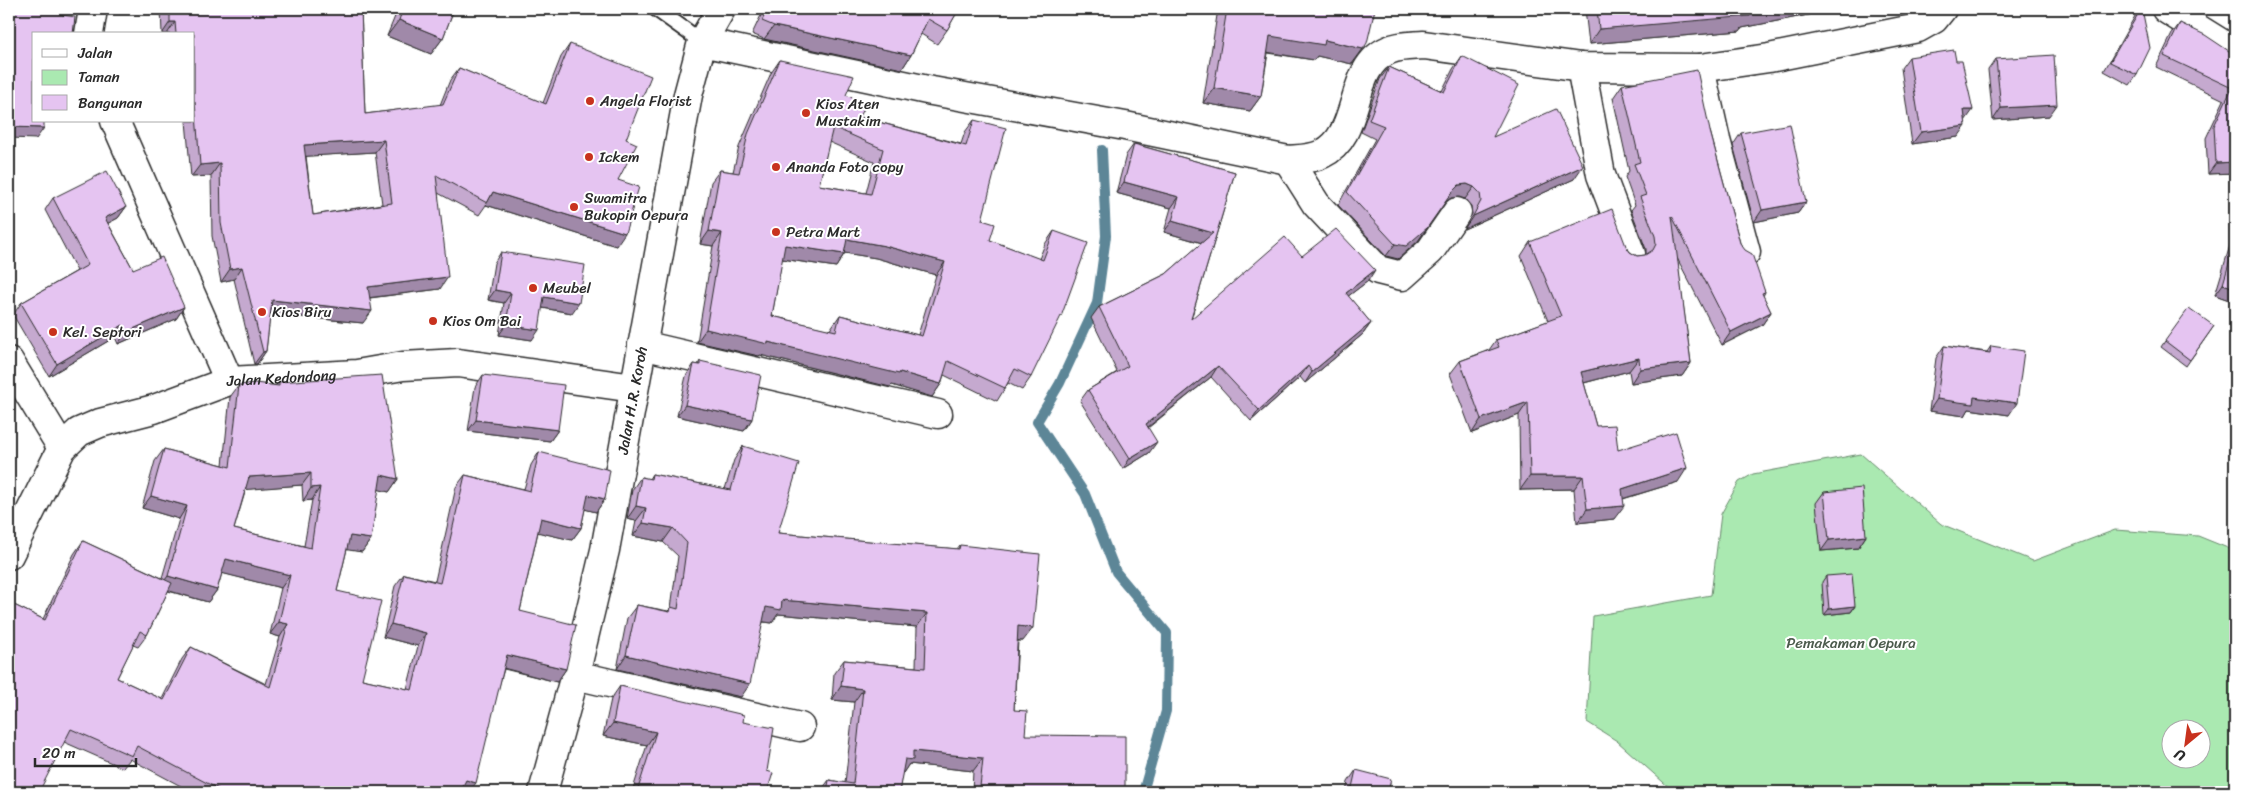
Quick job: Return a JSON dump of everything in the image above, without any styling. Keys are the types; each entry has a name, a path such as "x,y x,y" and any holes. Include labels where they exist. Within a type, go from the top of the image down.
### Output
{"street":[{"path":"89,32 93,9"},
{"name":"Jalan H.R. Koroh","path":"543,792 575,675 605,550 688,96 702,42 721,9"},
{"path":"702,42 932,91 1124,126 1288,160 1304,159 1322,154 1336,143 1345,129 1368,69 1377,57 1389,50 1403,46 1424,45 1581,67 1700,68 1769,58 1918,28 1934,19 1942,9"},
{"path":"2166,9 2235,52"},
{"path":"1581,67 1601,175 1631,254"},
{"path":"1700,68 1716,140 1746,252"},
{"path":"116,122 229,381"},
{"path":"1288,160 1316,204 1378,270 1402,276 1430,250 1457,212"},
{"path":"642,344 938,414"},
{"path":"9,361 62,448"},
{"name":"Jalan Kedondong","path":"9,555 62,448 79,432 100,423 154,409 229,381 357,374 403,366 458,363 634,388"},
{"path":"575,675 800,727"}],"lane":[{"path":"656,9 702,42"}],"green space":[{"name":"Pemakaman Oepura","path":"1861,454 1941,524 2033,561 2115,530 2198,536 2235,551 2235,686 2233,690 2235,703 2235,792 1680,792 1672,790 1617,741 1587,722 1593,616 1711,595 1721,514 1739,482 1753,474"}],"building":[{"path":"9,9 64,9 63,15 75,17 73,32 32,32 32,122 44,122 44,128 9,127"},
{"path":"170,9 361,9 365,114 443,104 459,68 546,104 570,44 651,76 626,139 637,144 618,180 639,187 625,233 493,192 487,203 436,175 448,277 368,287 372,311 272,300 266,351 263,352 242,267 230,269 221,223 220,163 200,165 195,102 195,32 176,32 175,22 170,22","holes":["384,140 392,203 313,215 304,145"]},
{"path":"403,9 454,9 443,38 399,20"},
{"path":"767,9 959,9 947,30 928,19 911,55 774,26 762,21"},
{"path":"1227,9 1375,9 1367,43 1363,49 1325,40 1324,45 1270,36 1261,96 1214,88"},
{"path":"1597,9 1773,9 1749,13 1750,16 1599,29"},
{"path":"2141,9 2150,48 2137,75 2110,62"},
{"path":"2180,23 2205,35 2235,55 2235,162 2216,163 2214,126 2232,88 2164,56"},
{"path":"1954,50 1956,61 1962,61 1973,110 1964,110 1966,126 1921,132 1909,57"},
{"path":"2054,55 2057,105 2001,108 1996,59"},
{"path":"1462,56 1519,85 1493,137 1556,109 1583,166 1473,216 1481,201 1480,193 1474,187 1467,184 1459,185 1427,228 1406,246 1395,244 1347,192 1384,126 1369,120 1389,67 1444,92"},
{"path":"780,60 854,76 846,95 866,104 860,117 966,146 974,120 1006,128 982,220 995,224 990,240 1043,260 1054,231 1088,243 1062,314 1031,377 1015,369 1005,388 948,361 941,384 900,372 899,374 706,329 722,233 709,231 720,170 739,173 748,134","holes":["833,127 883,149 871,194 819,185","847,239 885,246 945,262 922,336 840,315 836,331 772,316 785,245 844,254"]},
{"path":"1697,70 1710,131 1740,243 1745,250 1752,254 1765,292 1762,293 1771,312 1731,332 1672,216 1691,363 1640,369 1639,358 1581,372 1596,426 1615,425 1618,450 1676,432 1687,468 1622,489 1624,506 1587,509 1583,476 1530,476 1528,402 1481,419 1460,361 1499,347 1496,340 1561,316 1530,242 1612,209 1630,252 1637,256 1645,255 1653,250 1656,244 1655,236 1640,197 1646,195 1634,164 1640,162 1622,85"},
{"path":"1790,124 1806,202 1762,210 1741,133"},
{"path":"1134,144 1235,172 1191,319 1285,237 1302,256 1336,229 1375,270 1346,293 1371,323 1312,372 1308,366 1259,410 1218,366 1146,424 1157,442 1130,458 1088,390 1128,366 1099,307 1166,274 1213,233 1172,221 1179,197 1124,182"},
{"path":"107,171 126,207 105,218 133,269 162,257 184,307 126,332 123,325 57,364 21,303 88,265 53,198"},
{"path":"2235,243 2235,288 2223,284"},
{"path":"501,252 585,265 579,303 544,297 539,330 506,325 511,293 495,290"},
{"path":"2189,308 2214,326 2190,360 2165,341"},
{"path":"1944,346 1990,353 1991,346 2024,351 2017,403 1974,397 1973,404 1937,399"},
{"path":"700,361 761,375 752,419 685,405 694,364 700,365"},
{"path":"382,375 398,479 381,475 371,539 350,536 337,591 381,601 362,679 412,690 426,633 391,624 404,574 440,583 465,475 530,491 539,452 610,470 605,499 588,495 581,528 541,518 520,611 576,625 566,669 507,655 476,783 466,780 460,792 224,792 137,746 132,756 71,729 39,792 9,792 9,617 14,605 45,620 83,541 172,583 147,635 140,631 117,678 164,700 191,647 270,687 288,624 279,622 290,575 226,559 217,590 168,576 187,506 151,496 164,449 230,467 239,385 255,383 279,386 279,382","holes":["311,473 311,488 320,487 311,548 234,529 249,477"]},
{"path":"483,375 564,385 558,430 476,420"},
{"path":"743,446 799,463 778,533 959,549 960,545 1040,554 1033,628 1018,626 1014,710 1027,711 1025,735 1125,736 1125,792 1027,792 980,787 983,758 913,751 913,760 905,759 899,792 827,792 829,780 853,784 863,689 841,686 844,660 925,668 927,613 782,600 781,610 766,607 750,684 626,655 637,605 670,612 671,607 678,609 687,543 673,528 643,523 646,508 636,506 641,477 651,479 652,474 731,490"},
{"path":"1862,488 1866,536 1829,540 1824,492"},
{"path":"1852,574 1855,606 1829,609 1826,576"},
{"path":"620,686 744,715 743,722 774,728 767,771 773,773 767,792 637,792 656,732 613,723"},
{"path":"1356,770 1391,779 1388,792 1351,792"}],"waterway":[{"path":"1102,150 1106,236 1097,303 1060,383 1037,422 1085,494 1116,572 1167,633 1166,711 1143,792"}],"place":[{"name":"Angela Florist","path":"590,101"},
{"name":"Kios Aten Mustakim","path":"806,113"},
{"name":"Ickem","path":"589,157"},
{"name":"Ananda Foto copy","path":"776,167"},
{"name":"Swamitra Bukopin Oepura","path":"574,207"},
{"name":"Petra Mart","path":"776,232"},
{"name":"Meubel","path":"533,288"},
{"name":"Kios Biru","path":"262,312"},
{"name":"Kios Om Bai","path":"433,321"},
{"name":"Kel. Septori","path":"53,332"}]}
